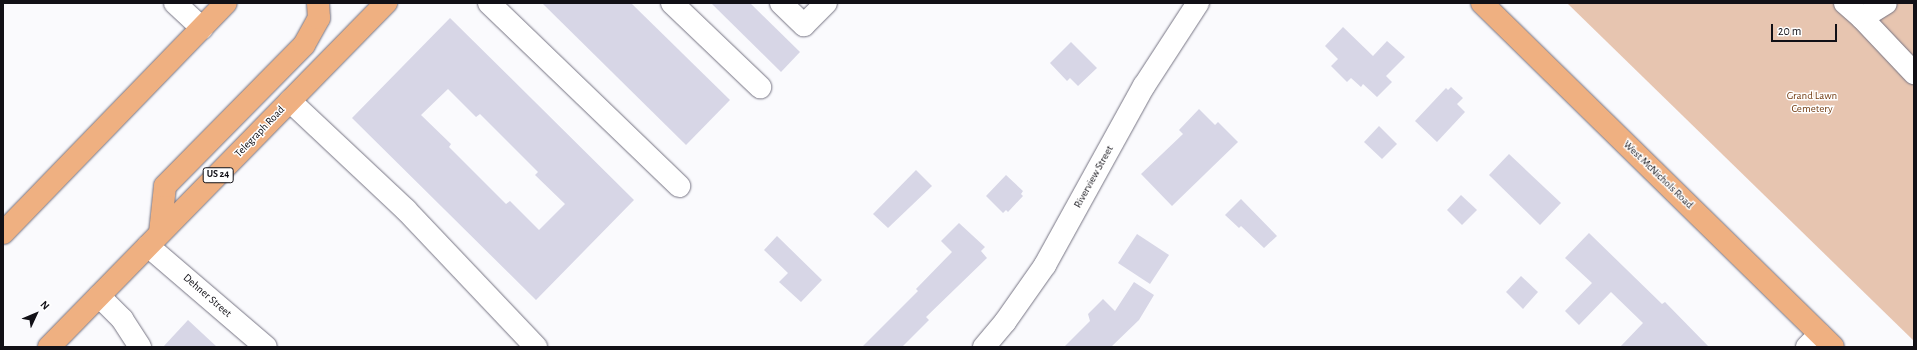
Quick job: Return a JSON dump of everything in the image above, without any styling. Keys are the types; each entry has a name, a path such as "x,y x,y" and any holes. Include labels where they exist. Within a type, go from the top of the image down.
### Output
{"main road":[{"path":"3,234 226,3"},
{"path":"154,240 165,186 304,45 319,18 318,3"},
{"name":"Telegraph Road","path":"49,347 386,3"},
{"name":"West McNichols Road","path":"1482,3 1820,343"}],"street":[{"path":"175,3 202,28"},
{"path":"489,3 679,186"},
{"path":"672,3 760,88"},
{"path":"781,3 804,25 826,3"},
{"name":"Riverview Street","path":"984,347 1005,322 1045,265 1144,86 1198,3"},
{"path":"1845,3 1862,18 1914,73"},
{"path":"1862,18 1886,3"},
{"path":"290,101 406,210 536,347"},
{"name":"Dehner Street","path":"154,240 266,347"},
{"path":"99,296 122,319 140,347"}],"green space":[{"name":"Grand Lawn Cemetery","path":"1567,3 1914,3 1914,341"}],"building":[{"path":"542,3 631,3 730,100 686,145"},
{"path":"711,3 750,3 800,52 781,72"},
{"path":"450,18 634,200 536,300 352,118","holes":["448,89 476,117 480,114 538,172 535,175 565,204 539,230 510,201 506,204 449,147 451,144 421,115"]},
{"path":"1343,27 1373,56 1387,41 1405,57 1386,76 1392,82 1377,97 1363,84 1361,87 1351,78 1347,82 1331,66 1338,59 1325,46"},
{"path":"1071,42 1097,68 1078,86 1070,78 1067,81 1050,63"},
{"path":"1451,87 1463,98 1457,104 1465,112 1437,142 1415,121 1446,88 1448,90"},
{"path":"1199,109 1215,125 1218,122 1238,142 1172,206 1141,174 1183,134 1179,130"},
{"path":"1379,126 1397,144 1382,159 1364,142"},
{"path":"1509,154 1561,203 1540,225 1489,175"},
{"path":"916,170 932,186 888,228 873,214"},
{"path":"1006,175 1023,191 1021,194 1023,196 1008,212 1006,210 1003,213 986,196"},
{"path":"1461,195 1477,210 1462,225 1447,210"},
{"path":"1241,199 1277,236 1264,248 1241,226 1239,228 1225,215"},
{"path":"959,223 985,247 981,251 987,258 926,317 929,320 902,347 862,347 918,291 916,289 952,252 941,241"},
{"path":"1589,233 1662,304 1665,302 1709,347 1620,347 1643,323 1611,292 1579,325 1565,311 1592,283 1565,258"},
{"path":"1137,234 1169,255 1150,284 1118,263"},
{"path":"777,236 822,280 801,302 779,282 788,273 764,250"},
{"path":"1521,276 1538,292 1523,309 1506,292"},
{"path":"1134,282 1154,295 1139,320 1111,347 1064,347 1090,321 1088,314 1103,299 1115,311"},
{"path":"188,320 217,347 163,347"}]}
